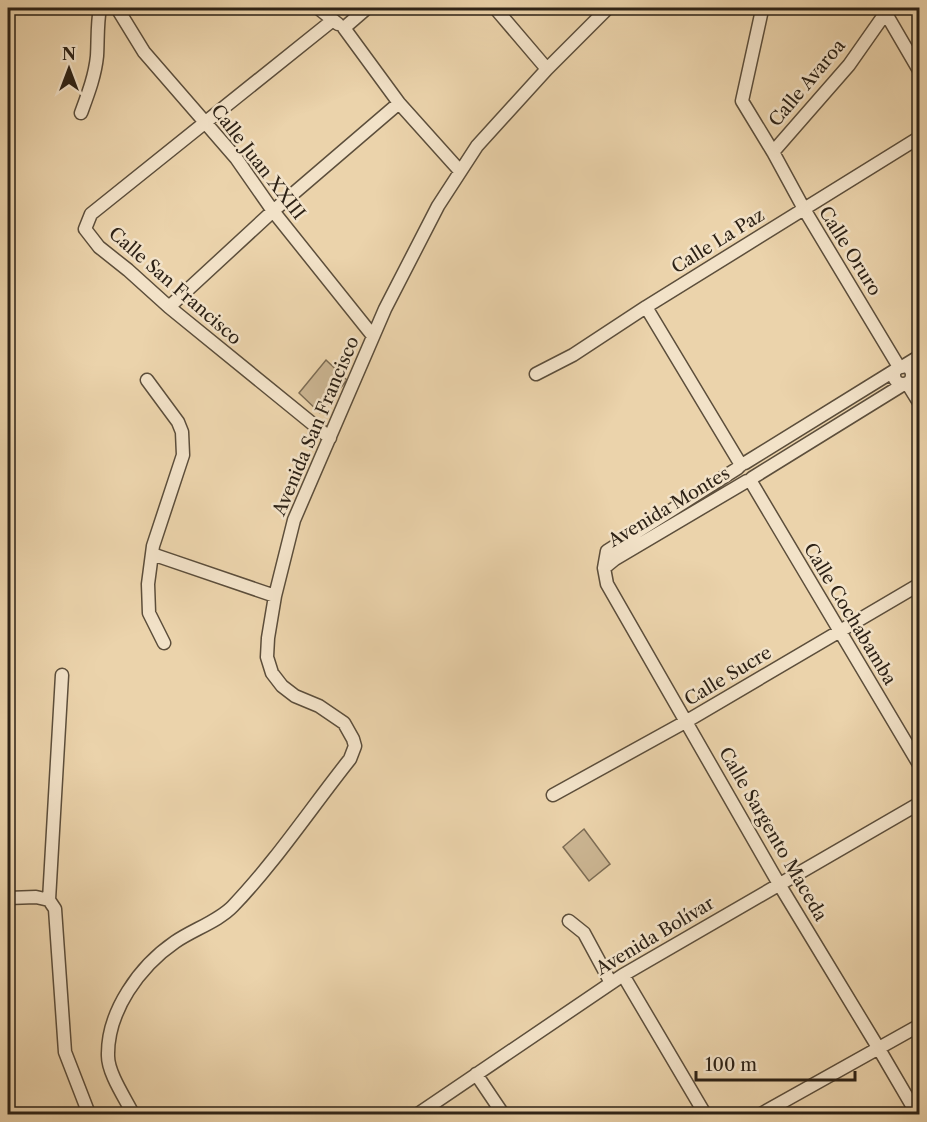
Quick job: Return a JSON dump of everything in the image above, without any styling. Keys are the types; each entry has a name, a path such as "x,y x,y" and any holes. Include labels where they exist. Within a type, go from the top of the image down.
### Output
{"street":[{"path":"81,113 92,82 97,56 97,21 100,8"},
{"name":"Calle Juan XXIII","path":"117,8 144,52 236,158 273,211 373,336"},
{"path":"318,8 344,28 399,103 460,171"},
{"path":"344,28 368,8"},
{"path":"495,8 547,69"},
{"name":"Avenida San Francisco","path":"133,1114 115,1080 108,1057 115,1018 135,979 174,942 231,908 276,856 350,759 355,746 354,739 344,723 320,706 295,696 282,686 272,673 267,657 275,596 294,520 373,336 438,206 477,146 547,69 608,8"},
{"name":"Calle Oruro","path":"762,10 754,55 742,100 804,209 900,368 908,368 911,373 910,381"},
{"path":"887,10 920,72"},
{"name":"Calle Avaroa","path":"773,152 849,65 887,10"},
{"name":"Calle San Francisco","path":"330,438 168,307 99,247 85,229 91,214 333,20"},
{"path":"168,307 273,211 399,103"},
{"name":"Calle La Paz","path":"536,374 573,355 646,307 920,138"},
{"path":"646,307 742,465"},
{"name":"Avenida Montes","path":"604,568 608,550 920,356"},
{"path":"147,380 178,422 183,440 183,455 152,554 148,584 149,613 164,643"},
{"path":"910,381 920,404"},
{"name":"Avenida Montes","path":"604,568 615,559 750,480 910,381"},
{"name":"Calle Cochabamba","path":"742,465 753,467 755,473 750,480 920,766"},
{"path":"152,554 275,596"},
{"name":"Calle Sargento Maceda","path":"604,568 611,593 687,721 779,884 917,1114"},
{"name":"Calle Sucre","path":"553,795 687,721 920,584"},
{"path":"62,675 49,900 55,909 65,1052 89,1114"},
{"name":"Avenida Bolívar","path":"418,1114 611,982 920,803"},
{"path":"8,898 36,897 49,900"},
{"path":"569,921 584,933 611,982"},
{"path":"623,975 705,1114"},
{"path":"761,1114 920,1025"},
{"path":"476,1074 503,1114"}],"shaded area":[{"path":"326,360 347,380 320,413 299,393"},
{"path":"584,829 610,864 589,881 563,847"}]}
